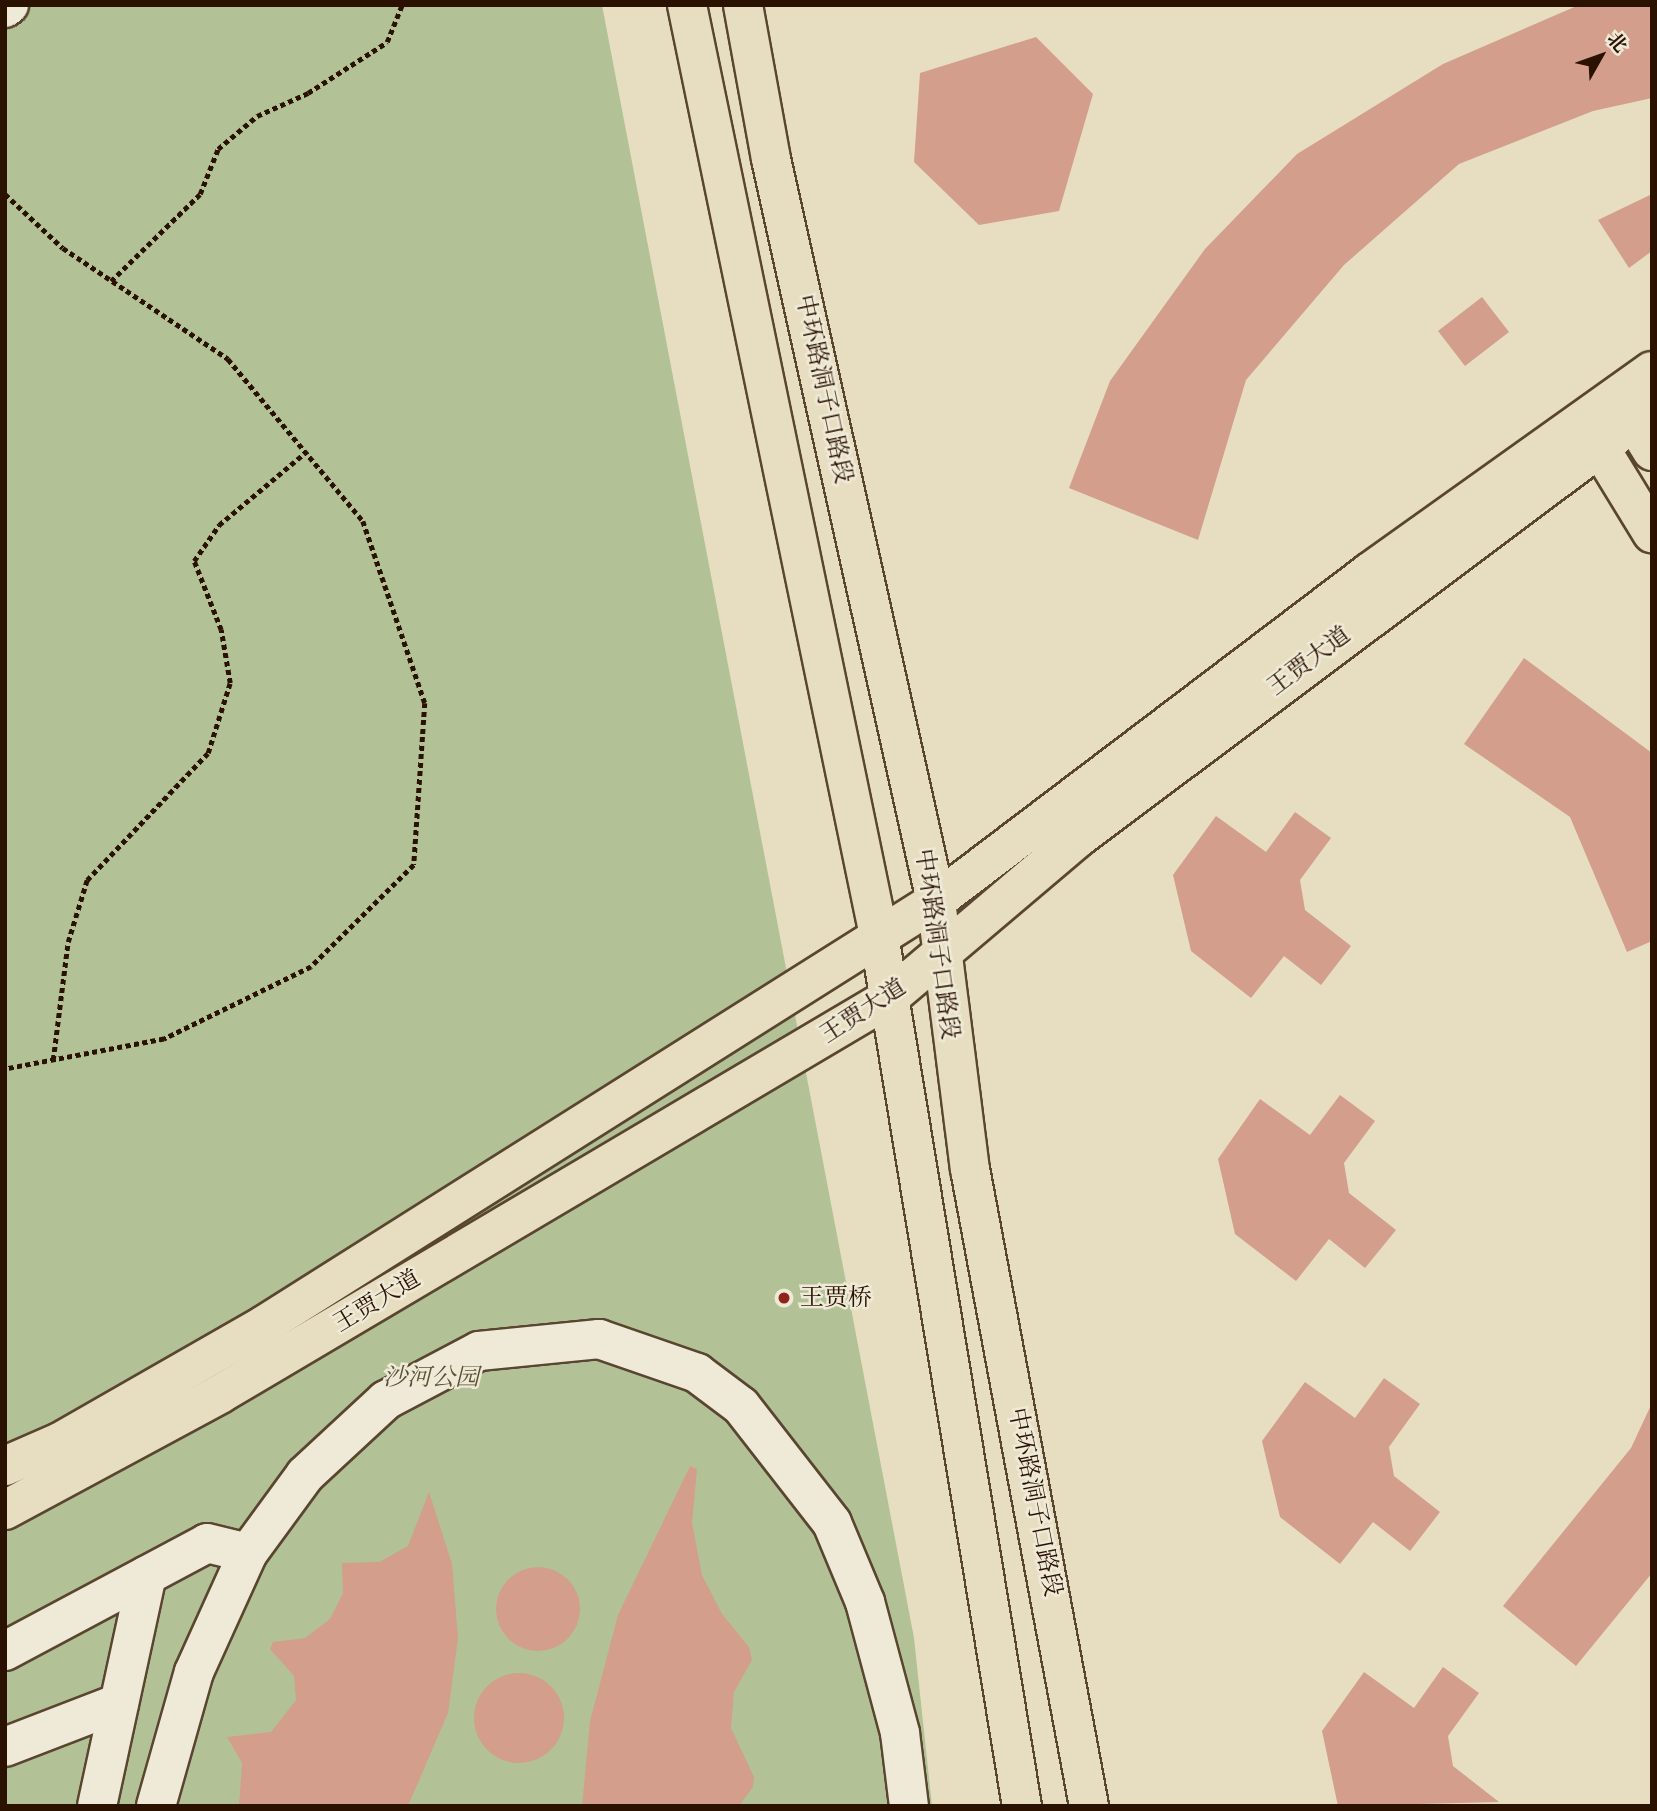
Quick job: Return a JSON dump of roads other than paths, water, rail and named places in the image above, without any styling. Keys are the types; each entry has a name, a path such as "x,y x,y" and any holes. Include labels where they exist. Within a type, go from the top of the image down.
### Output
{"main road":[{"path":"687,5 742,295 878,935 1022,1806"},
{"name":"中环路洞子口路段","path":"743,5 801,287 936,901 939,958 970,1169 1089,1806"},
{"name":"王贾大道","path":"5,1466 60,1442 264,1325 878,935 936,901 1370,572 1591,433 1639,419 1652,371"},
{"path":"1591,433 1652,533"},
{"name":"王贾大道","path":"5,1510 220,1394 889,998 1079,837 1591,433"}],"lane":[{"path":"156,1806 194,1672 248,1553 305,1475 386,1400 479,1352 599,1339 652,1353 697,1374 741,1406 832,1523 865,1602 900,1733 909,1806"},
{"path":"5,1651 207,1543 248,1553"},
{"path":"97,1806 147,1576"},
{"path":"5,1747 119,1703"}],"place":[{"name":"王贾桥","path":"784,1298"}],"park label":[{"name":"沙河公园","path":"431,1378"}]}
